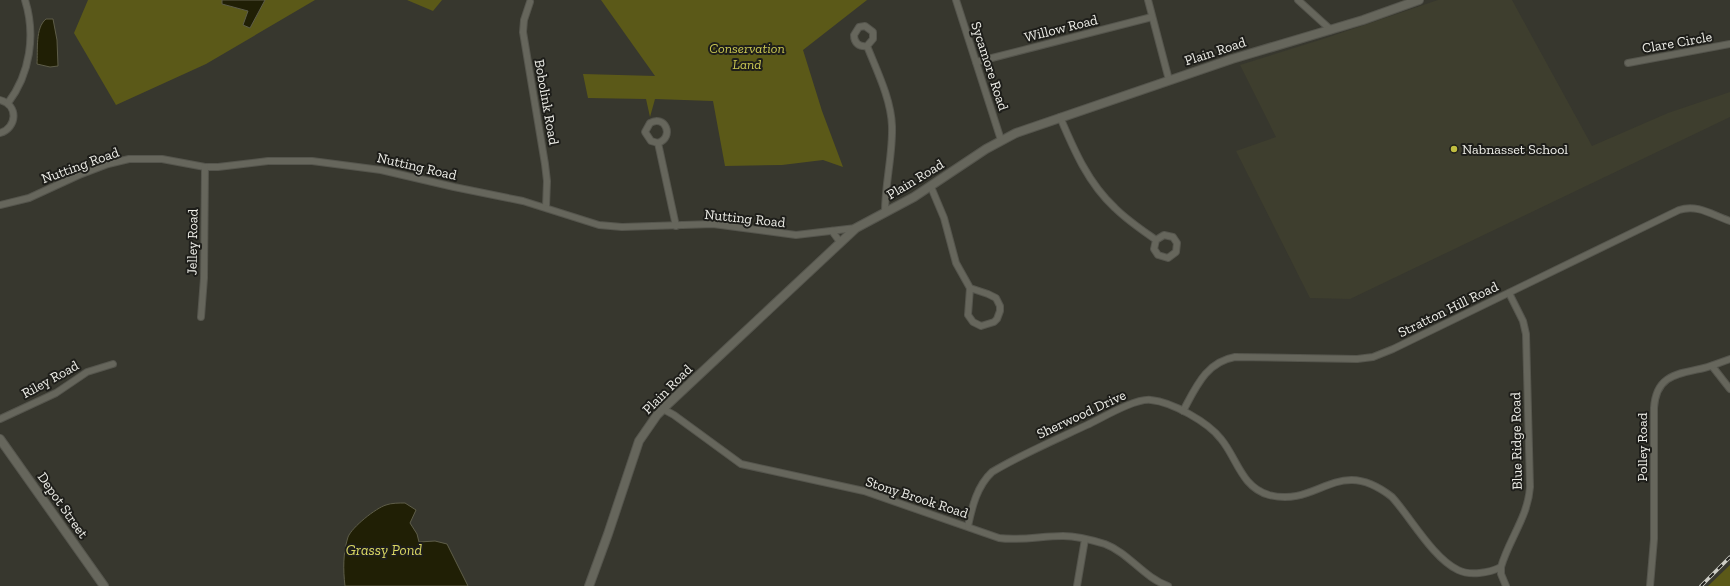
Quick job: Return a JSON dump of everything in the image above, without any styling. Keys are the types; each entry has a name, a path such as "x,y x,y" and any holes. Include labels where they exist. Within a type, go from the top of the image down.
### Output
{"main road":[{"name":"Plain Road","path":"589,586 639,440 644,432 663,409 856,228 931,187 1001,140 1060,117 1169,80 1232,59 1331,30 1419,0"},
{"name":"Depot Street","path":"0,440 104,586"}],"street":[{"path":"8,103 18,86 28,61 30,28 25,0"},
{"name":"Sycamore Road","path":"956,0 1001,140"},
{"path":"1148,0 1169,80"},
{"path":"1298,0 1331,30"},
{"name":"Bobolink Road","path":"530,2 524,20 523,32 545,164 547,181 546,207"},
{"name":"Willow Road","path":"976,62 1152,17"},
{"name":"Clare Circle","path":"1628,63 1730,44"},
{"path":"867,46 879,78 891,118 892,135 886,193 886,212"},
{"path":"0,100 8,103 13,111 14,120 9,129 0,133"},
{"path":"1060,117 1077,156 1094,186 1121,214 1156,240"},
{"path":"658,142 676,226"},
{"name":"Nutting Road","path":"0,205 29,198 79,175 108,164 129,159 162,159 205,167 218,167 268,161 330,162 381,170 546,207 599,225 622,227 713,224 796,235 856,228"},
{"name":"Jelley Road","path":"201,317 204,278 205,167"},
{"path":"931,187 944,218 956,263 970,288 967,311 970,319 981,326 994,322 999,315 1000,306 998,302 992,296 970,288"},
{"name":"Stratton Hill Road","path":"1183,411 1198,383 1206,372 1222,360 1235,357 1352,359 1373,357 1393,349 1509,293 1667,215 1685,208 1698,208 1730,221"},
{"path":"832,232 840,242"},
{"name":"Blue Ridge Road","path":"1501,567 1525,512 1529,499 1530,487 1526,334 1523,321 1509,293"},
{"name":"Polley Road","path":"1650,586 1654,539 1654,408 1657,392 1662,383 1670,376 1712,366 1730,359"},
{"name":"Riley Road","path":"0,419 56,393 88,372 113,364"},
{"path":"1712,366 1730,389"},
{"name":"Sherwood Drive","path":"968,526 972,509 986,477 1002,466 1132,403 1151,400 1183,411 1211,428 1221,438 1244,478 1261,492 1268,495 1289,497 1313,491 1338,481 1362,481 1378,487 1392,497 1446,563 1464,572 1492,571 1501,567"},
{"name":"Stony Brook Road","path":"663,409 674,415 741,464 762,470 864,491 988,534 1007,539 1022,540 1065,536 1085,539 1106,545 1120,552 1149,576 1168,586"},
{"path":"1076,586 1085,539"},
{"path":"1501,567 1501,574 1506,586"}],"shaded area":[{"name":"Nabnasset School","path":"1438,0 1512,0 1592,146 1668,113 1730,92 1730,117 1350,299 1310,298 1236,151 1276,137 1240,65"}],"green space":[{"path":"88,0 222,0 222,4 248,11 250,28 265,0 315,0 206,64 116,105 74,33"},
{"path":"407,0 442,0 433,11"},
{"name":"Conservation Land","path":"601,0 867,0 803,50 822,111 843,167 823,160 782,165 725,166 713,101 655,99 650,117 646,99 588,98 583,74 655,76"},
{"path":"1730,565 1730,586 1708,586"}],"water":[{"path":"222,0 265,0 250,28 243,25 248,11 222,4"},
{"path":"46,19 53,19 57,40 58,66 50,67 37,64 37,46 40,28"},
{"name":"Grassy Pond","path":"405,503 416,510 410,523 417,534 419,542 435,541 447,544 468,586 345,586 344,555 346,543 350,533 365,518 376,510 390,504"}],"railway":[{"path":"1701,586 1730,557"}],"place":[{"name":"Nabnasset School","path":"1454,149"}]}
